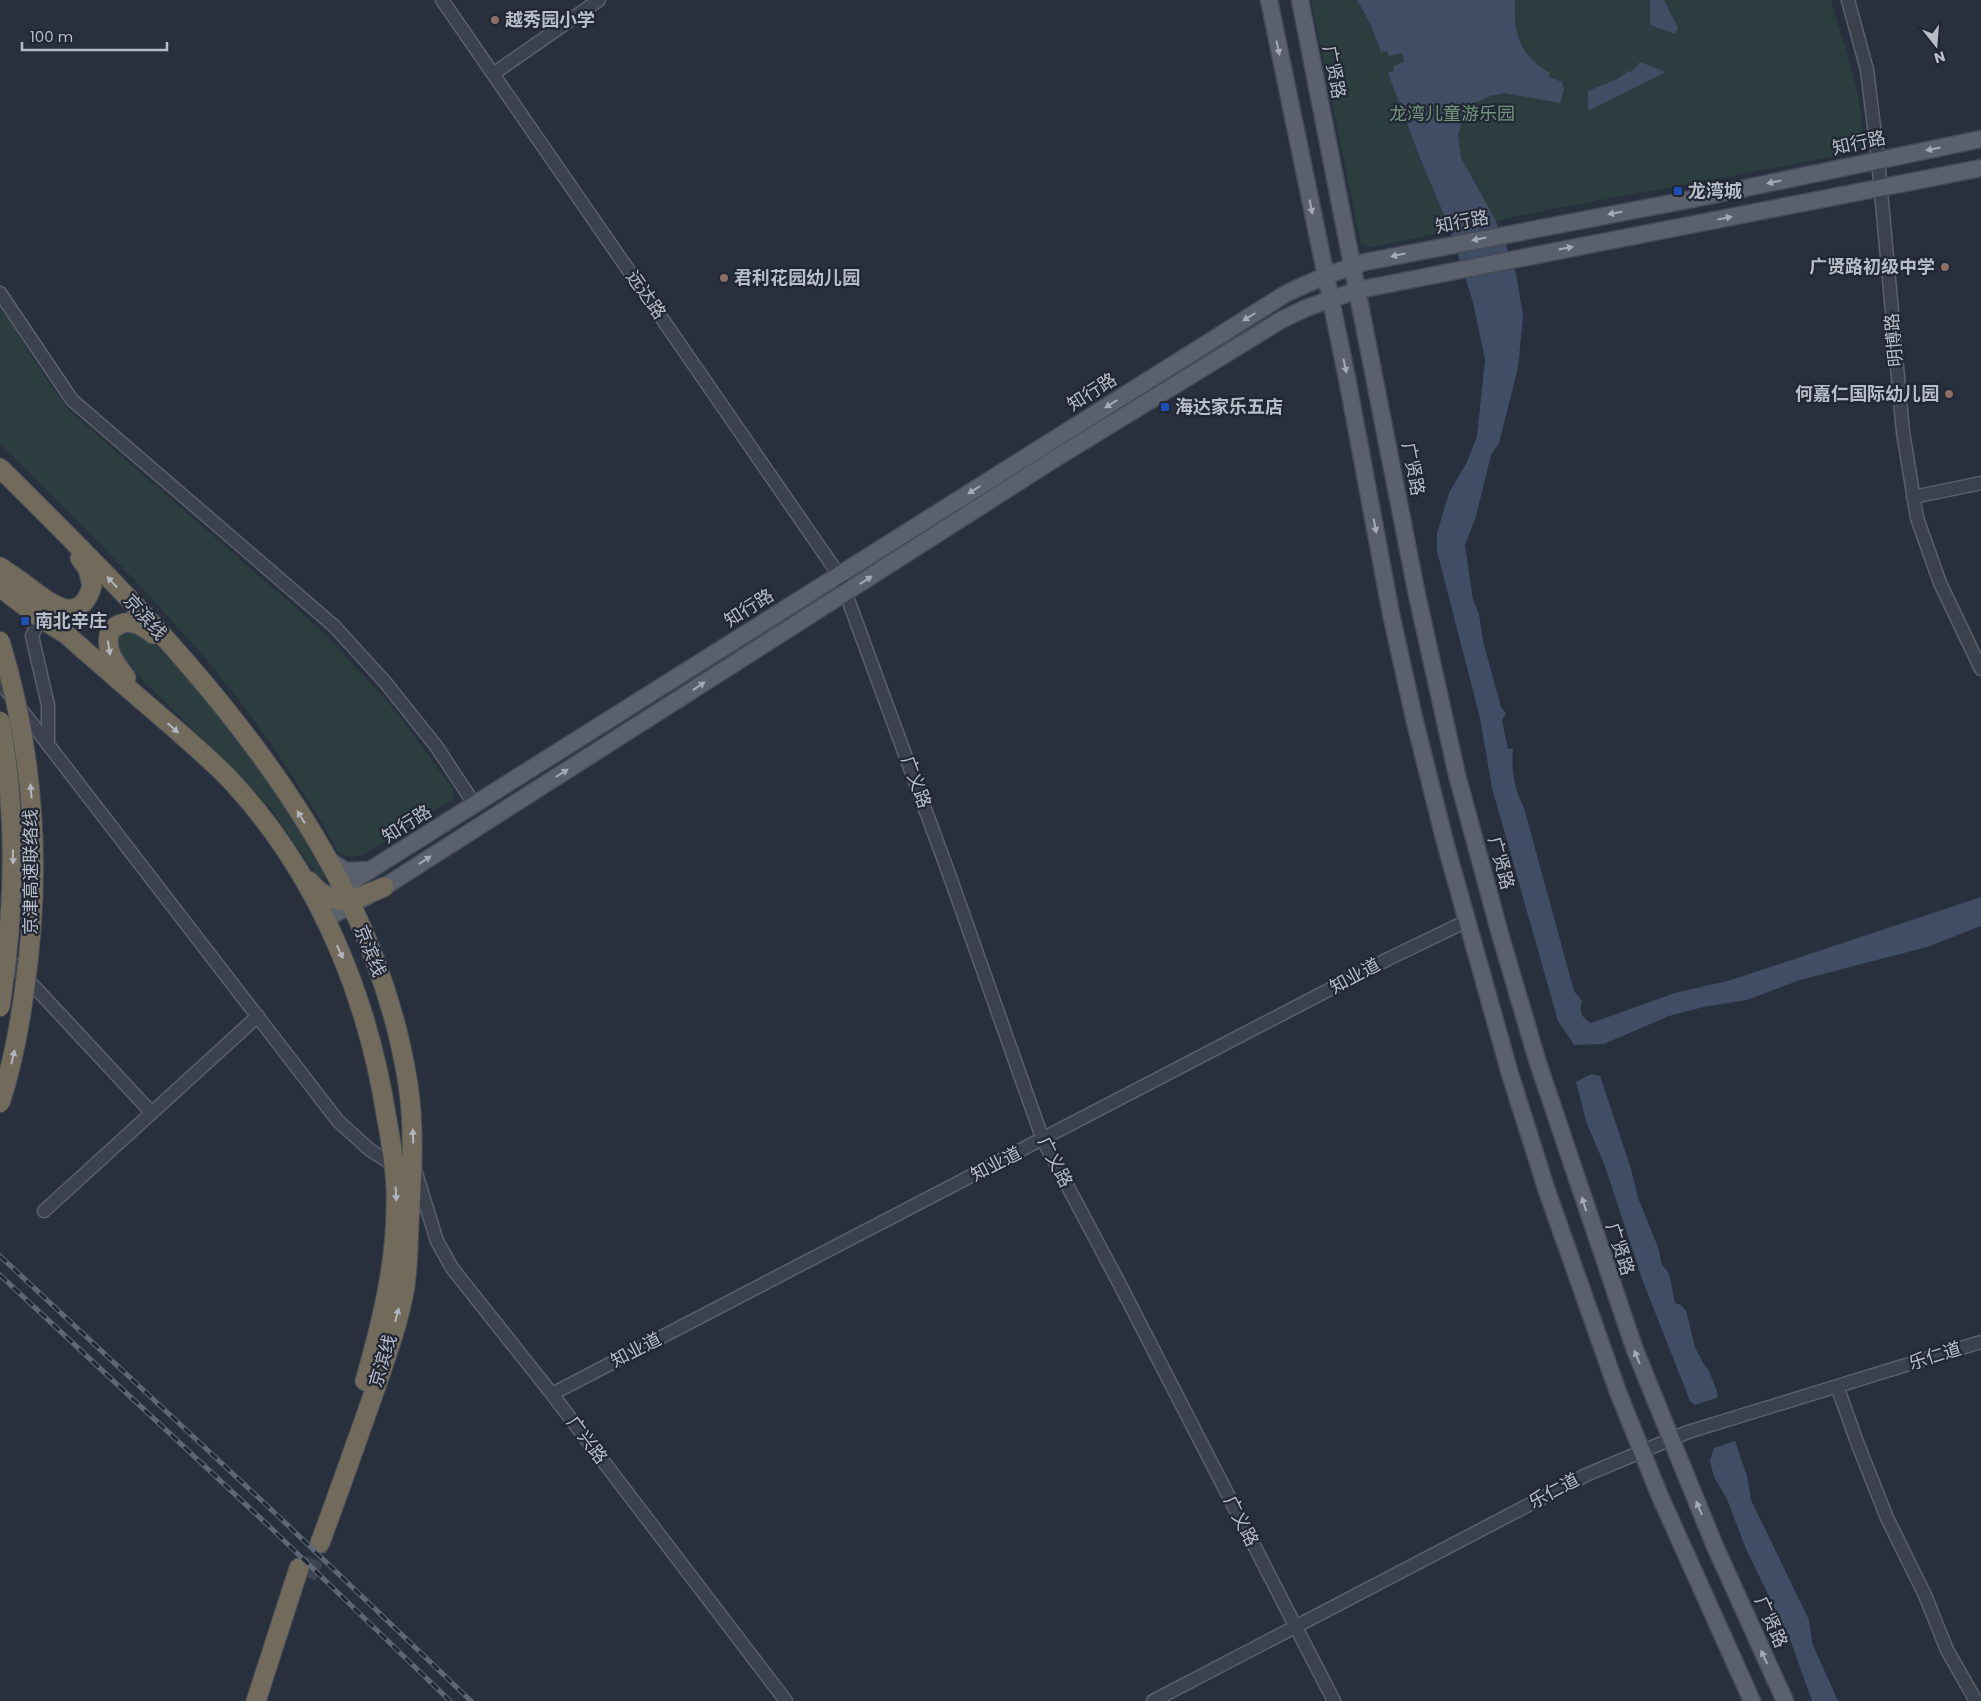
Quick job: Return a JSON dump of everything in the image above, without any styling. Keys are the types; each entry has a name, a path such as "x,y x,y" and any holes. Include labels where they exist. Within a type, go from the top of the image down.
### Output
{"highway":[{"name":"京滨线","path":"0,468 117,587 203,681 264,760 327,859 348,898 384,982 400,1045 411,1110 414,1167 405,1288 385,1360 315,1538 379,1331 395,1232 395,1166 382,1085 371,1036 352,978 324,920 321,900"},
{"path":"0,568 59,609 69,610 76,607 89,596 92,586 88,569 48,523 36,504"},
{"path":"0,568 48,613 66,634 234,784 271,828 321,900 338,901 384,887"},
{"path":"0,587 40,618 66,634"},
{"path":"152,709 111,657 108,640 110,631 116,625 133,622 142,625 188,670 203,681"},
{"name":"京津高速联络线","path":"0,641 21,722 28,765 34,832 35,871 33,921 20,1023 13,1058 0,1103"},
{"name":"京津高速联络线","path":"0,722 11,794 14,864 10,938 0,1007"},
{"path":"395,1166 414,1167"},
{"path":"256,1701 303,1572 266,1701"}],"main road":[{"path":"1268,0 1414,718 1467,921 1510,1074 1547,1191 1618,1392 1641,1451 1752,1701"},
{"name":"广贤路","path":"1300,0 1417,595 1453,755 1482,870 1538,1062 1635,1350 1670,1439 1784,1701"},
{"name":"知行路","path":"324,920 348,898 375,868 1287,293 1325,276 1352,267 1445,245 1698,198 1981,139"},
{"path":"384,887 1056,458 1281,320 1330,298 1358,290 1981,168"},
{"path":"327,859 346,871 358,872 375,868"}],"street":[{"name":"远达路","path":"442,0 839,575 847,592"},
{"path":"493,74 599,0"},
{"name":"明博路","path":"1848,0 1867,70 1878,159 1903,432 1917,518 1940,583 1981,669"},
{"path":"0,293 72,400 334,626 391,689 436,746 475,805"},
{"path":"1913,497 1981,483"},
{"name":"广义路","path":"847,592 1042,1140 1123,1289 1334,1701"},
{"path":"40,618 32,636 48,705 48,745"},
{"path":"0,682 338,1121 370,1150 395,1166"},
{"name":"知业道","path":"552,1394 1388,959 1467,921"},
{"path":"0,949 151,1112"},
{"path":"44,1211 258,1016"},
{"name":"广兴路","path":"414,1167 437,1241 452,1268 552,1394 786,1701"},
{"name":"乐仁道","path":"1153,1701 1586,1474 1670,1439 1981,1342"},
{"path":"1837,1386 1856,1442 1887,1518 1925,1595 1944,1642 1976,1701"}],"green space":[{"name":"龙湾儿童游乐园","path":"1311,0 1831,0 1857,92 1861,111 1862,147 1853,153 1543,211 1373,247 1361,244"},
{"path":"0,308 53,389 73,414 320,629 395,710 453,789 455,798 363,855 350,857 339,853 309,801 276,751 204,657 104,548 0,443"},
{"path":"128,628 145,634 206,698 238,739 284,805 325,876 324,879 319,878 271,809 243,778 118,656 116,636"}],"water":[{"path":"1357,0 1515,0 1515,23 1520,42 1532,59 1550,73 1549,77 1562,82 1564,90 1560,103 1504,93 1490,96 1472,105 1462,120 1458,136 1461,158 1494,217 1509,253 1516,273 1523,316 1518,368 1499,443 1491,455 1476,516 1465,545 1473,600 1479,614 1483,641 1501,707 1506,713 1502,720 1508,749 1513,748 1512,764 1516,786 1524,808 1574,991 1582,1001 1581,1011 1585,1019 1591,1023 1675,993 1731,980 1981,897 1981,926 1927,947 1800,980 1747,1000 1703,1007 1669,1016 1604,1044 1574,1045 1558,1021 1492,788 1480,718 1437,551 1437,533 1449,493 1467,462 1477,436 1485,360 1473,302 1448,224 1422,163 1388,73 1394,71 1393,66 1404,62 1402,53 1389,56 1387,51 1381,52 1371,25"},
{"path":"1650,0 1664,0 1678,28 1675,34 1650,25"},
{"path":"1640,62 1666,72 1588,111 1588,91 1617,79 1629,71 1631,72"},
{"path":"1591,1074 1600,1076 1631,1169 1638,1198 1658,1247 1662,1265 1669,1273 1675,1303 1681,1305 1686,1311 1695,1347 1709,1371 1718,1394 1717,1398 1695,1405 1690,1401 1642,1279 1605,1166 1587,1124 1576,1082"},
{"path":"1735,1441 1747,1476 1751,1500 1809,1620 1812,1643 1838,1701 1812,1701 1791,1642 1746,1549 1727,1499 1714,1477 1710,1461 1714,1448"}],"tunnel":[{"path":"307,1577 320,1543"}],"railway":[{"path":"0,1256 276,1514 471,1701"},
{"path":"0,1275 271,1528 450,1701"}],"place":[{"name":"越秀园小学","path":"495,20"},
{"name":"龙湾城","path":"1678,191"},
{"name":"广贤路初级中学","path":"1945,267"},
{"name":"君利花园幼儿园","path":"724,278"},
{"name":"何嘉仁国际幼儿园","path":"1949,394"},
{"name":"海达家乐五店","path":"1165,407"},
{"name":"南北辛庄","path":"25,621"}]}
